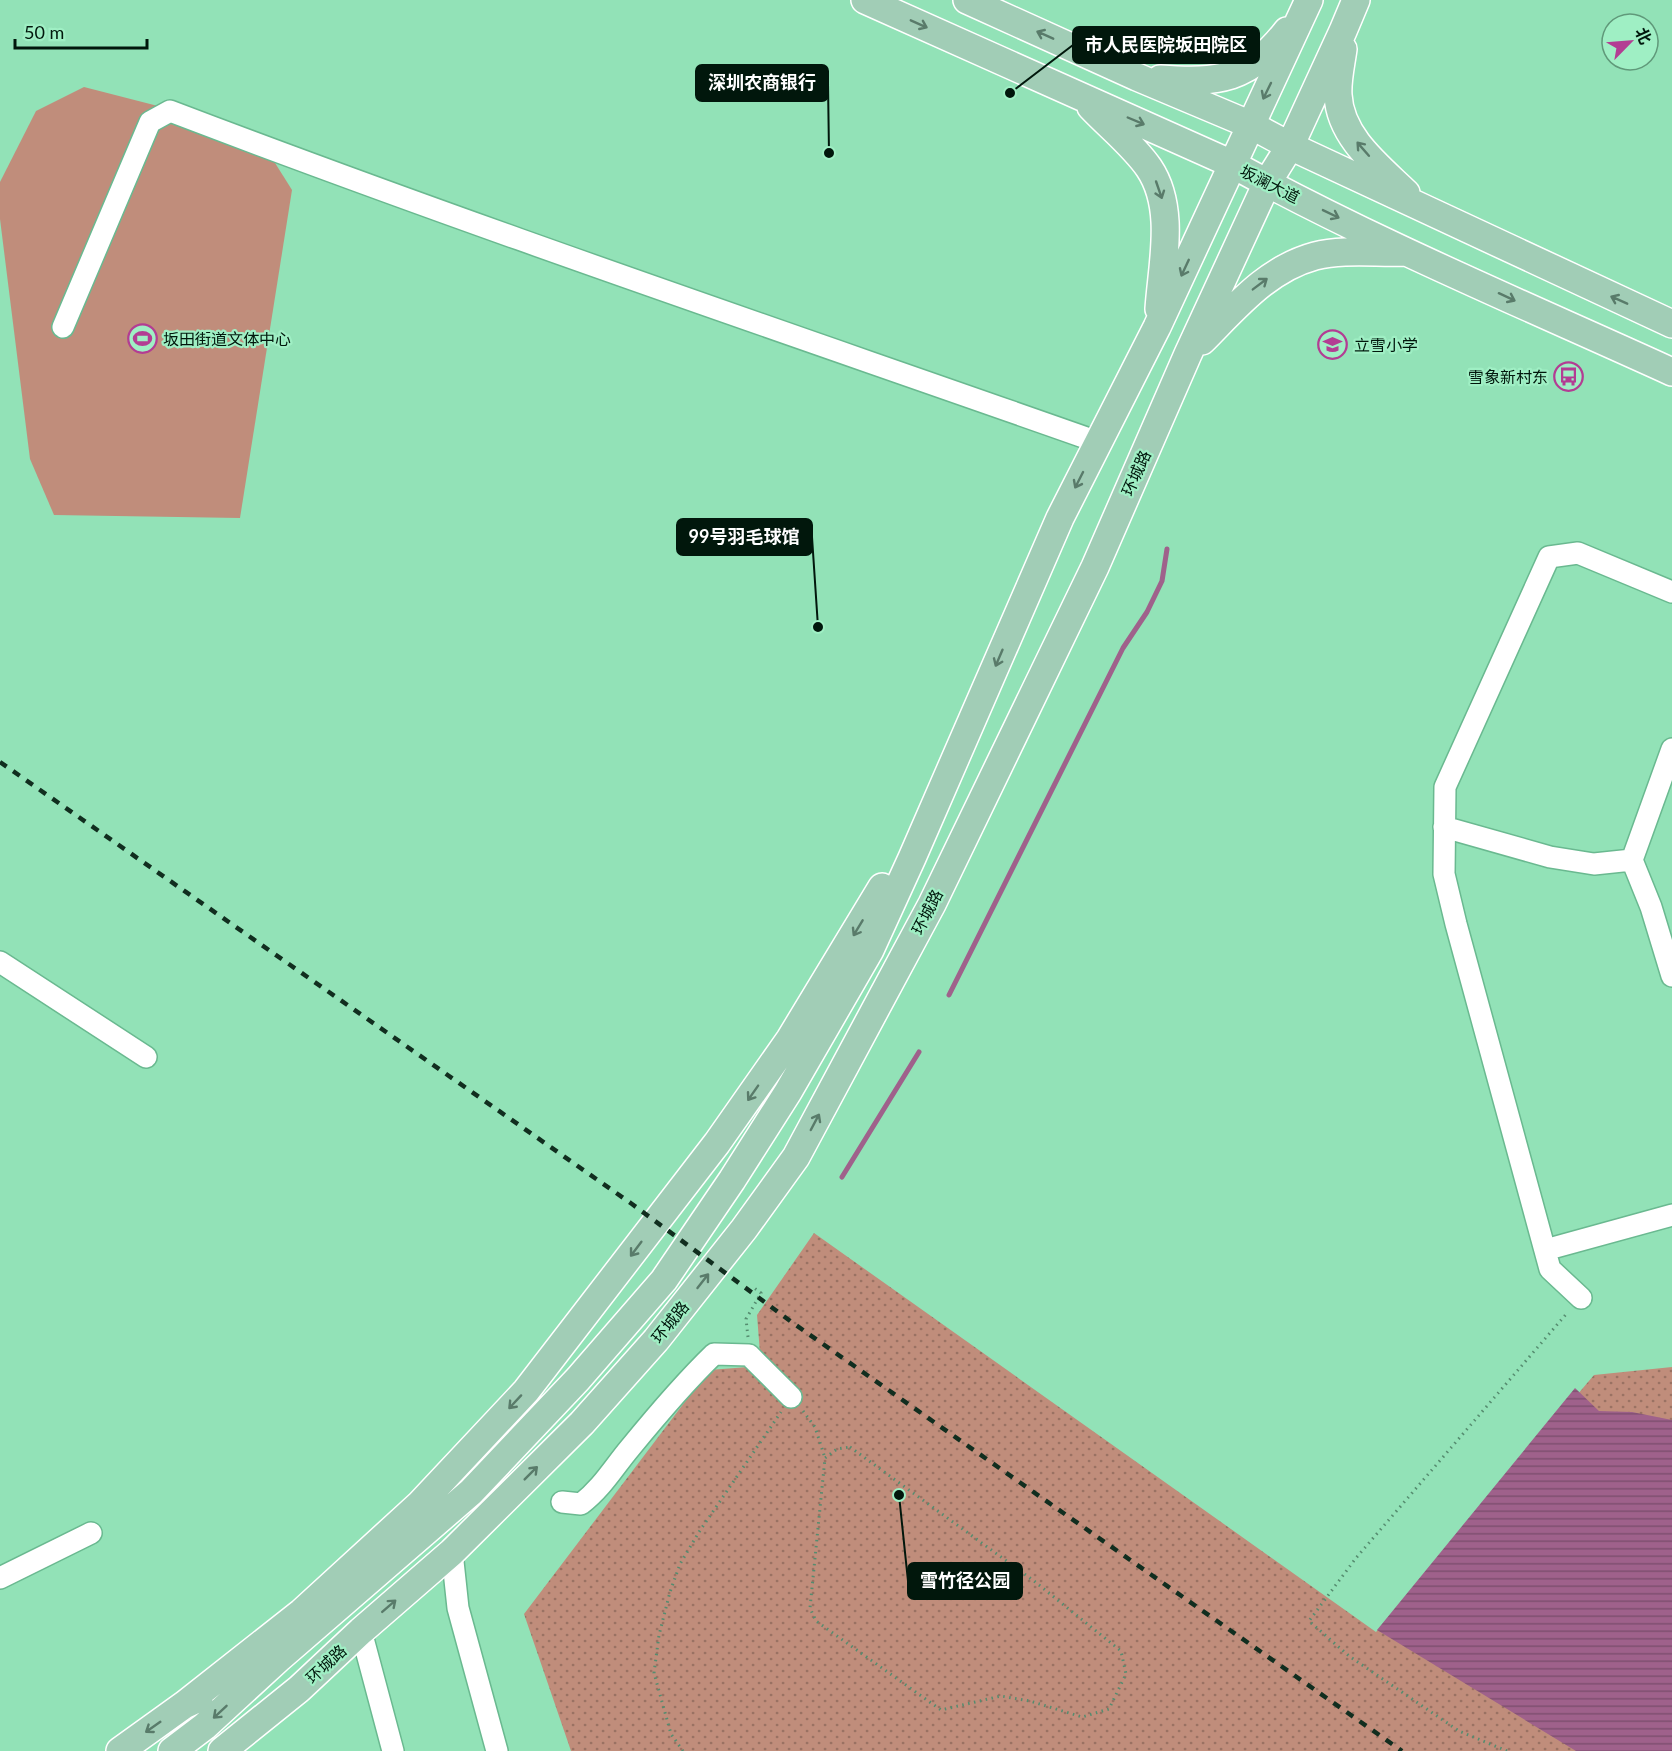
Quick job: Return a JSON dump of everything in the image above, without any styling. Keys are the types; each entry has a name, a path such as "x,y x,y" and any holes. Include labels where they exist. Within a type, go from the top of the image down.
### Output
{"main road":[{"name":"坂澜大道","path":"865,0 1232,164 1410,252 1672,372"},
{"path":"967,0 1137,77 1251,124 1290,146 1672,324"},
{"path":"1137,77 1195,81 1213,80 1238,72 1261,59 1274,48 1309,2"},
{"name":"环城路","path":"278,1659 471,1492 578,1379 664,1280 788,1092 870,950 1060,518 1157,327 1309,2"},
{"path":"1352,9 1338,95 1342,117 1359,146 1418,206"},
{"name":"环城路","path":"299,1689 361,1631 452,1552 582,1423 656,1340 744,1229 796,1157 932,904 1095,567 1188,354 1267,183 1290,146 1352,9"},
{"path":"1082,98 1140,157 1157,182 1162,197 1166,226 1157,327"},
{"path":"1188,354 1254,287 1275,273 1315,256 1410,252"},
{"path":"120,1751 184,1705 302,1612 420,1504 526,1391 717,1143 790,1039 951,769"},
{"path":"184,1705 278,1659"},
{"path":"172,1751 205,1726 278,1659"},
{"path":"222,1751 299,1689"},
{"path":"248,1751 299,1689"}],"street":[{"path":"63,327 150,122 170,111 528,242 1098,442"},
{"path":"1581,1298 1550,1269 1444,874 1445,787 1549,556 1578,553 1672,592"},
{"path":"1672,749 1632,860 1651,907 1672,976"},
{"path":"1444,827 1550,857 1594,864 1632,860"},
{"path":"0,962 146,1057"},
{"path":"1545,1250 1672,1215"},
{"path":"562,1502 581,1504 596,1492 691,1376 714,1354 749,1355 791,1397"},
{"path":"0,1578 91,1533"},
{"path":"452,1552 458,1608 497,1751"},
{"path":"361,1631 393,1751"}],"path":[{"path":"746,1318 761,1293 753,1287"},
{"path":"1507,1751 1459,1731 1349,1656 1309,1621 1364,1550 1451,1446 1581,1298"},
{"path":"683,1751 671,1734 654,1673 659,1635 670,1592 680,1564 699,1532 791,1397 815,1427 825,1458 810,1608 816,1621 941,1710 1000,1696 1030,1701 1082,1717 1109,1709 1126,1674 1121,1651 1034,1581 850,1447 837,1449 825,1458"}],"shaded area":[{"name":"坂田街道文体中心","path":"84,87 255,131 292,190 240,518 54,515 30,459 0,219 0,182 36,111"},
{"path":"814,1233 1376,1632 1594,1375 1672,1367 1672,1751 571,1751 524,1614 709,1370 761,1366 757,1315"},
{"path":"1575,1388 1599,1411 1632,1412 1672,1420 1672,1751 1576,1751 1377,1630"}],"waterway":[{"path":"949,995 1123,648 1147,612 1162,581 1167,549"},
{"path":"842,1177 919,1052"}],"railway":[{"path":"0,762 632,1204 793,1323 1402,1751"}],"place":[{"name":"市人民医院坂田院区","path":"1010,93"},
{"name":"深圳农商银行","path":"829,153"},
{"name":"坂田街道文体中心","path":"142,339"},
{"name":"立雪小学","path":"1333,345"},
{"name":"雪象新村东","path":"1569,377"},
{"name":"99号羽毛球馆","path":"818,627"},
{"name":"雪竹径公园","path":"899,1495"}]}
